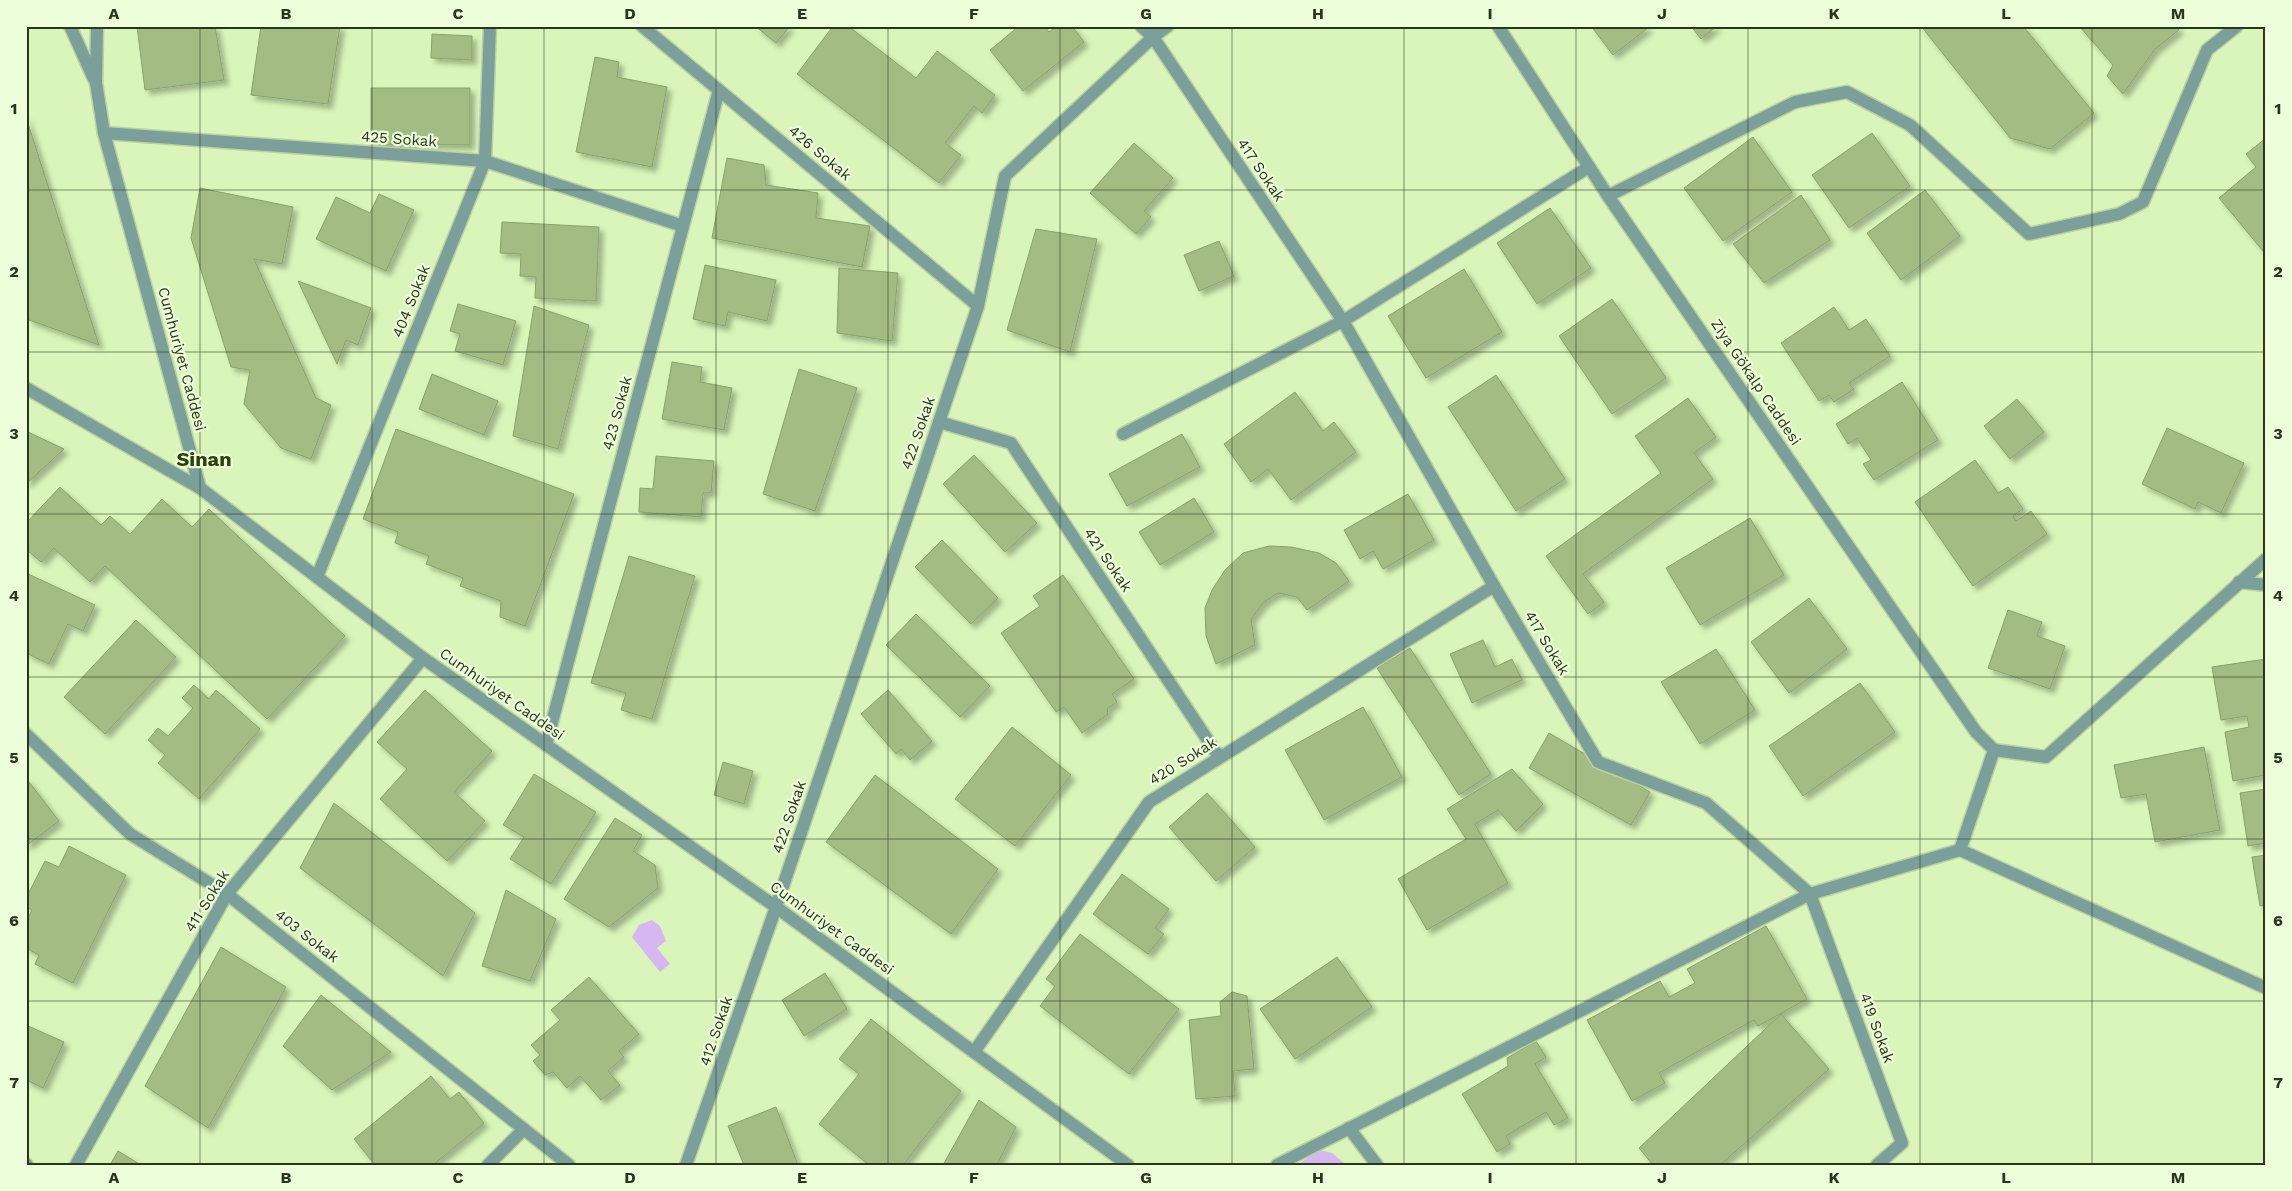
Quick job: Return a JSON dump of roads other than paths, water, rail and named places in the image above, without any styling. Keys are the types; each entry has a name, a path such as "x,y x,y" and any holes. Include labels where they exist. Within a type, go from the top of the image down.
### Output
{"street":[{"path":"70,26 96,83"},
{"path":"96,83 97,26"},
{"name":"404 Sokak","path":"316,577 485,161 490,26"},
{"name":"426 Sokak","path":"642,26 978,306"},
{"name":"417 Sokak","path":"1141,26 1153,37 1343,321 1494,586 1598,762 1706,803 1810,894"},
{"name":"422 Sokak","path":"776,907 978,306 1005,176 1153,37 1168,26"},
{"name":"Ziya Gökalp Caddesi","path":"1498,26 1608,196 1976,732 1994,750"},
{"path":"1608,196 1795,102 1847,92 1910,125 2030,234 2119,214 2143,202 2207,50 2237,26"},
{"name":"Cumhuriyet Caddesi","path":"96,83 104,133 200,488 423,658 776,907 1128,1165"},
{"name":"423 Sokak","path":"546,745 719,90"},
{"name":"425 Sokak","path":"104,133 485,161 683,226"},
{"path":"1123,434 1343,321 1589,167"},
{"path":"26,388 200,488"},
{"name":"421 Sokak","path":"939,422 1011,443 1219,758"},
{"path":"1960,850 1994,750 2046,757 2266,558"},
{"path":"2239,582 2266,585"},
{"name":"420 Sokak","path":"974,1052 1149,802 1494,586"},
{"name":"411 Sokak","path":"76,1165 227,894 423,658"},
{"name":"403 Sokak","path":"26,734 130,834 227,894 569,1165"},
{"path":"1277,1165 1810,894 1960,850 2266,988"},
{"name":"419 Sokak","path":"1810,894 1902,1143 1877,1165"},
{"name":"412 Sokak","path":"686,1165 776,907"},
{"path":"1349,1128 1377,1165"},
{"path":"488,1165 524,1129"}],"district":[{"name":"Sinan","path":"204,459"}]}
